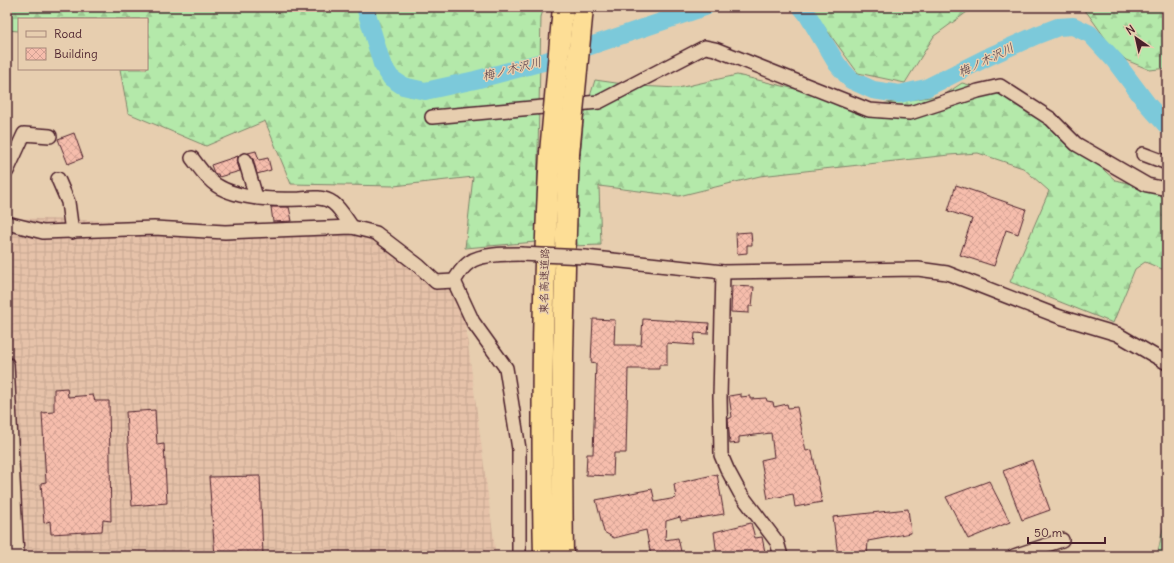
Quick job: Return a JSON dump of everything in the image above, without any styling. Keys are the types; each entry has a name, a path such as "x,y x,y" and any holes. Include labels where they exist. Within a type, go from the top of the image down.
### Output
{"highway":[{"name":"東名高速道路","path":"563,7 559,154 565,235 562,417 564,556"},
{"name":"東名高速道路","path":"544,556 543,379 545,238 583,7"}],"street":[{"path":"432,117 599,102 705,47 715,49 869,110 910,113 978,91 1000,86 1051,119 1076,144 1147,185 1167,189"},
{"path":"7,170 24,134 50,136"},
{"path":"1142,154 1167,163"},
{"path":"192,158 215,185 227,192 256,198 279,200 322,198 334,203 352,227"},
{"path":"245,160 256,198"},
{"path":"58,179 68,202 72,232"},
{"path":"7,223 43,232 154,228 225,232 352,227 376,233 436,282 454,282"},
{"path":"454,282 463,267 471,261 496,254 585,257 723,272 918,269 947,273 1060,317 1117,334 1144,348 1167,363"},
{"path":"723,272 720,397 721,455 740,493 777,542 781,556"},
{"path":"454,282 473,322 506,368 519,449 519,556"},
{"path":"7,364 17,556"},
{"path":"1019,555 1062,540"}],"shaded area":[{"path":"7,218 352,227 462,299 496,556 7,556"}],"green space":[{"path":"7,7 544,7 541,17 536,242 465,248 473,177 394,186 291,184 265,121 206,146 128,113 120,70 148,70 148,18 18,18 18,31 7,30"},
{"path":"808,7 974,7 934,36 905,83 858,73 815,14"},
{"path":"1080,7 1167,7 1167,68 1150,70 1126,60 1108,42 1088,14"},
{"path":"737,75 866,106 944,95 962,83 990,90 1040,113 1115,180 1167,192 1167,271 1145,262 1135,269 1113,323 1010,282 1049,191 1023,168 978,153 760,176 679,196 599,186 601,245 571,246 584,116 595,80 637,86 678,88"},
{"path":"1167,510 1167,556 1157,556"}],"building":[{"path":"74,133 83,158 68,164 58,139"},
{"path":"256,151 259,160 268,158 271,170 257,174 253,158 248,153"},
{"path":"238,156 237,162 240,171 219,177 218,174 214,173 211,165"},
{"path":"956,185 1026,209 1018,234 1006,230 994,266 960,255 972,219 948,211"},
{"path":"271,207 289,207 292,221 273,222"},
{"path":"751,232 752,245 747,245 747,253 737,254 736,233"},
{"path":"732,286 754,287 752,306 749,306 749,313 731,312"},
{"path":"593,319 615,320 614,345 641,345 643,319 709,323 708,334 695,333 694,345 667,343 667,365 659,365 659,369 628,369 626,453 614,453 613,476 586,475 587,454 593,454 596,363 591,362"},
{"path":"67,388 68,397 93,395 95,401 109,401 111,521 103,520 102,531 51,534 50,521 44,523 41,483 46,482 42,413 54,412 54,389"},
{"path":"741,394 741,397 750,396 750,399 766,398 767,401 773,402 774,407 787,404 788,408 797,407 806,451 812,450 822,502 795,507 793,494 768,499 761,460 774,457 771,433 739,437 739,443 730,444 728,419 732,417 729,396"},
{"path":"155,410 157,445 164,444 167,503 132,506 126,412"},
{"path":"1032,460 1050,510 1022,520 1003,471"},
{"path":"717,474 724,514 681,521 680,517 666,521 665,540 678,538 682,556 651,556 646,530 614,538 604,532 596,500 652,489 655,502 676,498 674,484"},
{"path":"260,476 263,556 215,556 209,477"},
{"path":"989,481 1010,522 968,539 946,497"},
{"path":"908,509 911,533 868,541 867,556 838,556 833,517"},
{"path":"751,523 755,538 762,537 765,552 755,553 755,556 717,556 714,532"}],"waterway":[{"name":"梅ノ木沢川","path":"365,7 382,64 391,78 403,86 425,91 475,80 543,62 705,7"},
{"name":"梅ノ木沢川","path":"801,7 807,14 837,64 851,80 873,90 899,94 926,88 990,56 1037,35 1058,27 1073,26 1090,34 1115,61 1148,105 1167,126"}]}
